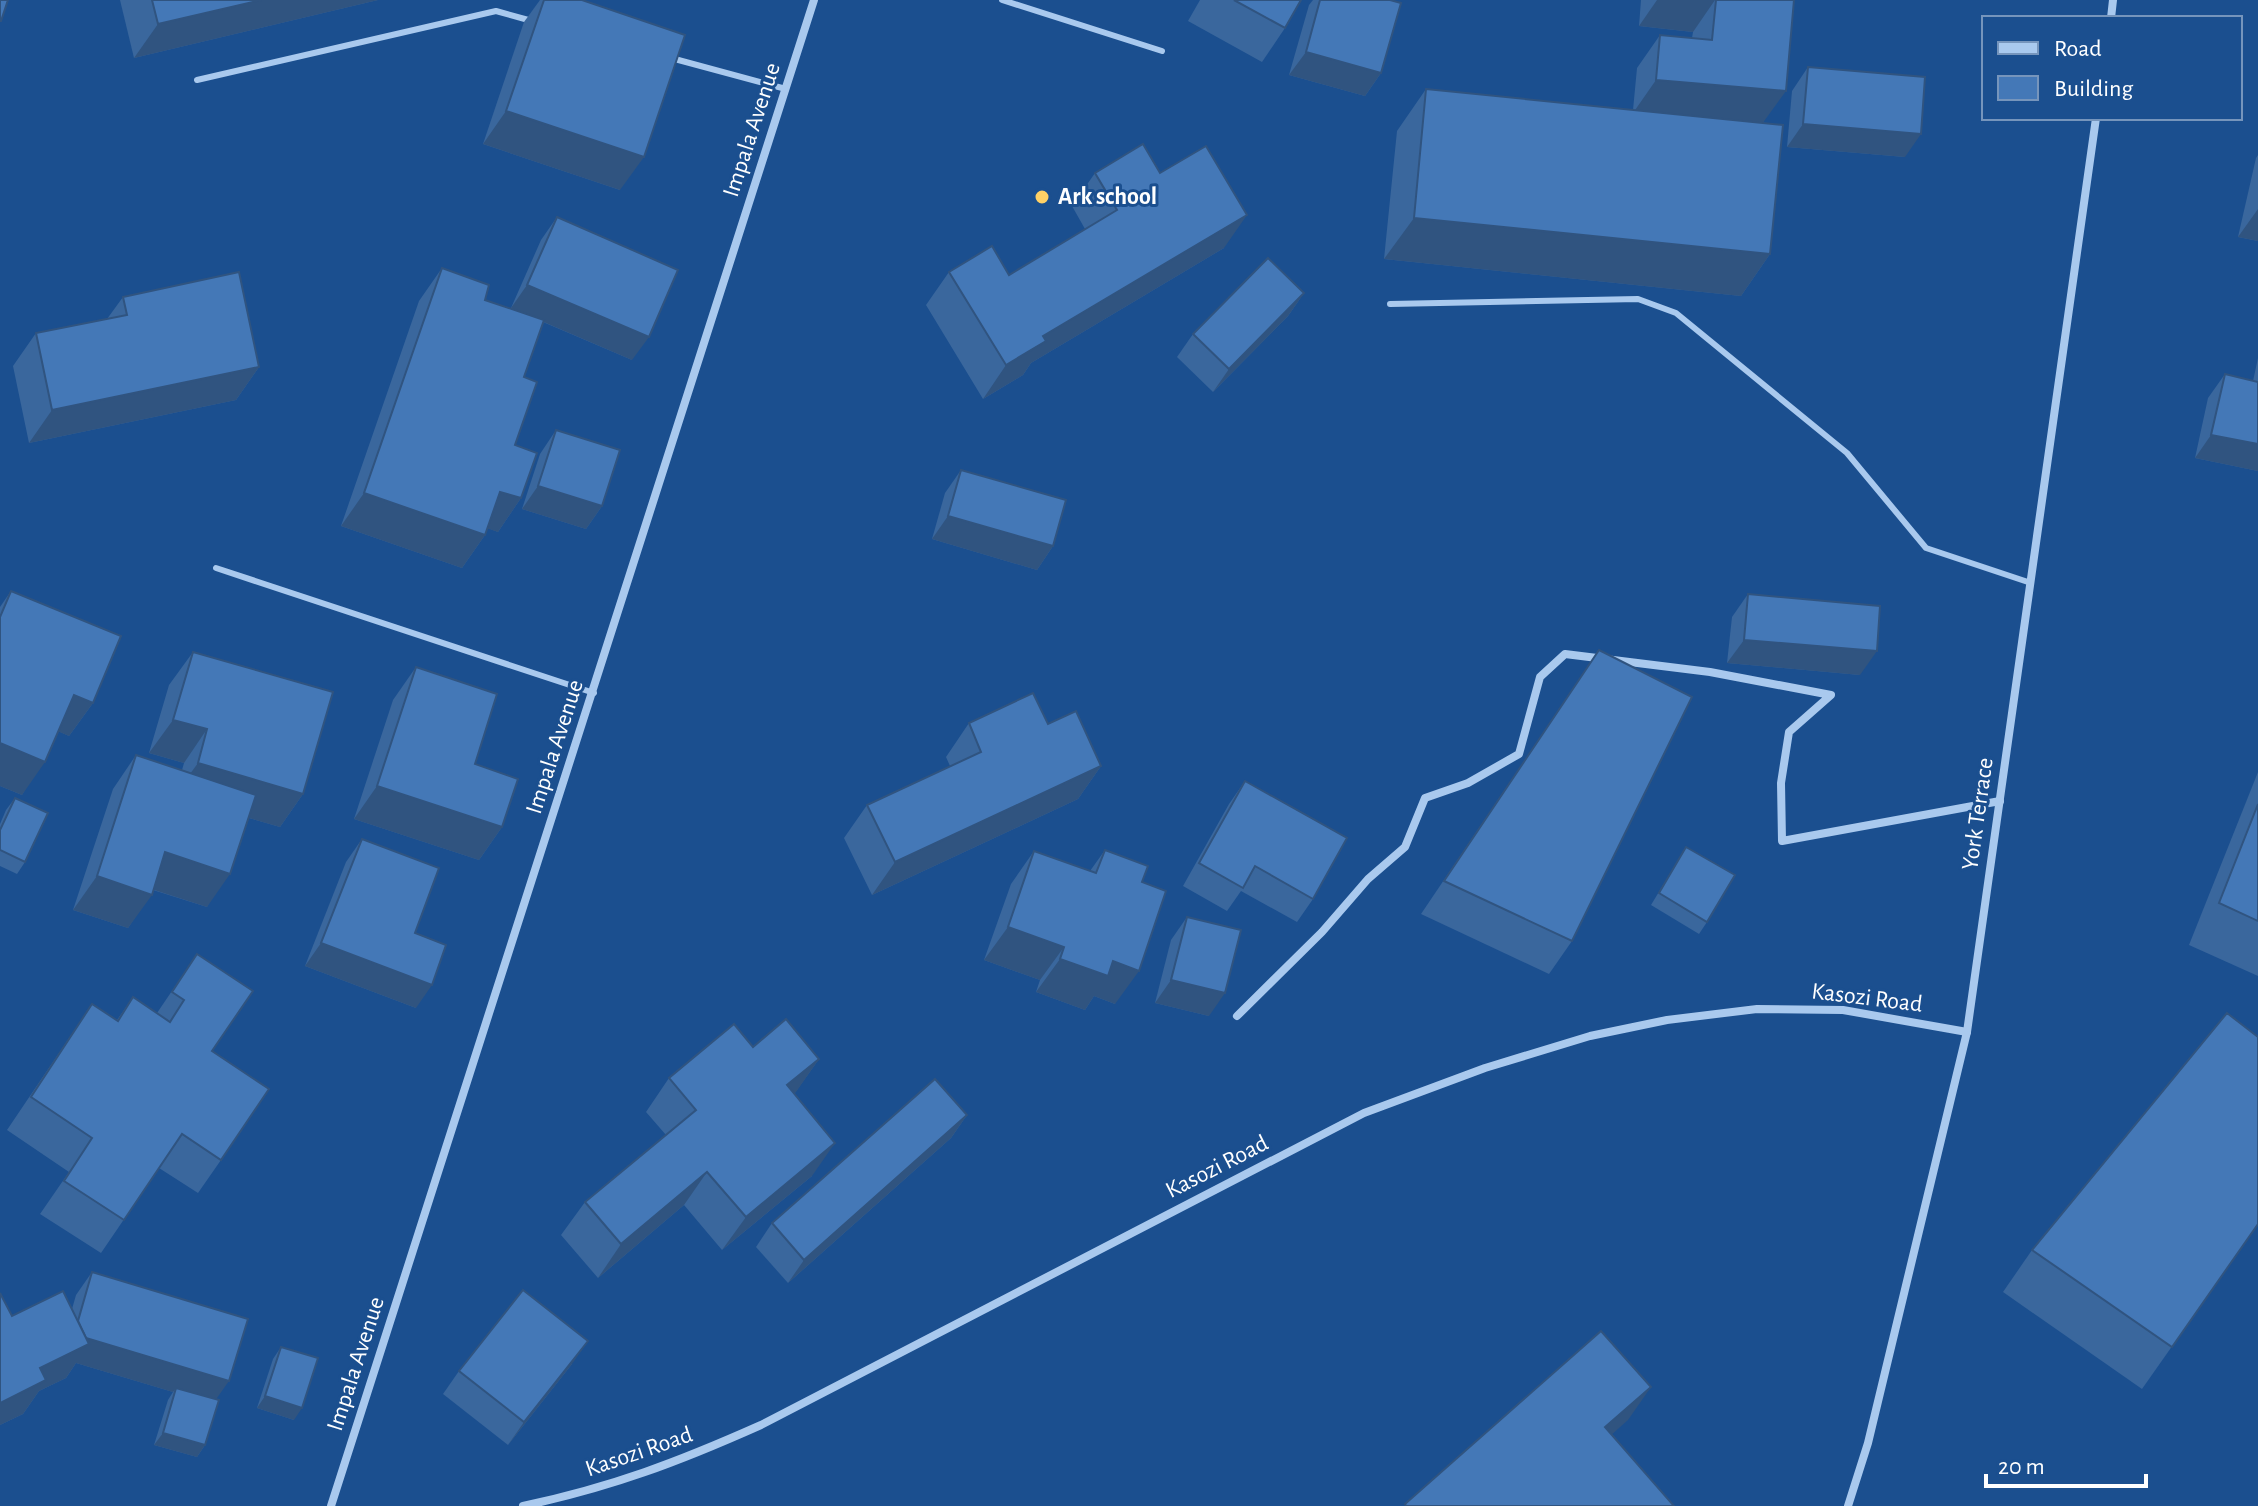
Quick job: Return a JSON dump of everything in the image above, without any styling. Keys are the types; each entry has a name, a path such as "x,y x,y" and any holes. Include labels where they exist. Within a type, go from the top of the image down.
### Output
{"street":[{"name":"Impala Avenue","path":"331,1506 814,0"},
{"name":"York Terrace","path":"1848,1506 1868,1443 1967,1032 2096,120"},
{"path":"1237,1016 1322,932 1368,879 1405,847 1425,798 1468,783 1519,754 1540,677 1565,654 1710,672 1831,695 1789,732 1781,783 1782,841 2000,801"},
{"name":"Kasozi Road","path":"523,1506 600,1489 680,1462 761,1425 1364,1113 1485,1068 1590,1036 1667,1020 1757,1009 1843,1010 1967,1032"}],"lane":[{"path":"1002,0 1162,51"},
{"path":"197,80 496,11 542,24"},
{"path":"664,56 786,89"},
{"path":"1390,304 1638,299 1676,313 1847,453 1926,548 2031,583"},
{"path":"216,568 594,693"}],"building":[{"path":"0,0 8,0 1,21 0,21"},
{"path":"152,0 261,0 158,24"},
{"path":"544,0 582,0 685,35 644,157 506,111"},
{"path":"1234,0 1301,0 1285,28"},
{"path":"1320,0 1390,0 1401,3 1381,73 1306,52"},
{"path":"1716,0 1794,0 1786,91 1656,80 1660,35 1712,40"},
{"path":"1808,67 1925,77 1921,134 1803,124"},
{"path":"1426,89 1783,125 1770,254 1414,218"},
{"path":"1143,144 1160,173 1206,146 1247,215 1043,336 1046,341 1006,365 949,272 992,246 1009,275 1117,210 1095,173"},
{"path":"557,217 678,270 649,337 527,285"},
{"path":"1268,258 1304,293 1229,369 1193,334"},
{"path":"442,268 489,285 485,300 544,320 524,377 537,382 515,445 537,453 521,498 500,492 485,535 364,493"},
{"path":"239,272 259,367 52,410 36,333 127,315 123,297"},
{"path":"2225,374 2258,382 2258,444 2211,435"},
{"path":"556,430 620,450 602,506 538,486"},
{"path":"961,470 1066,500 1053,546 948,516"},
{"path":"11,591 121,636 93,703 74,695 45,762 0,743 0,617"},
{"path":"1748,594 1880,606 1877,651 1744,640"},
{"path":"1599,650 1692,697 1572,941 1444,881"},
{"path":"193,652 333,692 303,794 198,763 207,729 173,720"},
{"path":"416,667 497,694 475,764 518,779 502,827 377,786"},
{"path":"1033,693 1048,724 1076,711 1101,766 895,862 867,805 981,752 969,723"},
{"path":"136,755 256,795 230,874 165,852 152,895 97,876"},
{"path":"1245,781 1347,838 1313,899 1255,866 1243,888 1199,863"},
{"path":"15,798 48,813 25,862 0,850 0,830"},
{"path":"2258,804 2258,921 2219,903"},
{"path":"362,839 439,868 415,933 446,945 432,985 321,943"},
{"path":"1686,847 1735,875 1707,922 1659,893"},
{"path":"1105,850 1148,866 1142,882 1166,891 1139,971 1113,961 1108,976 1060,959 1064,947 1008,927 1034,851 1096,873"},
{"path":"1187,917 1241,930 1225,993 1171,980"},
{"path":"197,954 253,991 212,1051 269,1089 221,1160 182,1134 124,1220 64,1181 92,1138 31,1097 92,1004 118,1021 133,997 170,1022 184,1000 172,992"},
{"path":"2227,1013 2258,1037 2258,1224 2172,1347 2032,1250"},
{"path":"786,1019 819,1059 787,1085 835,1143 746,1217 707,1172 621,1244 585,1202 696,1110 669,1078 734,1024 753,1047"},
{"path":"935,1079 967,1115 804,1260 772,1223"},
{"path":"92,1272 248,1319 229,1381 86,1338 78,1321"},
{"path":"523,1290 588,1341 524,1422 459,1371"},
{"path":"63,1291 89,1344 40,1368 46,1380 0,1403 0,1293 12,1316"},
{"path":"1601,1331 1651,1387 1605,1427 1674,1506 1406,1506 1405,1504"},
{"path":"281,1347 318,1358 302,1408 265,1396"},
{"path":"176,1388 219,1400 205,1445 163,1433"}],"place":[{"name":"Ark school","path":"1042,197"}]}
